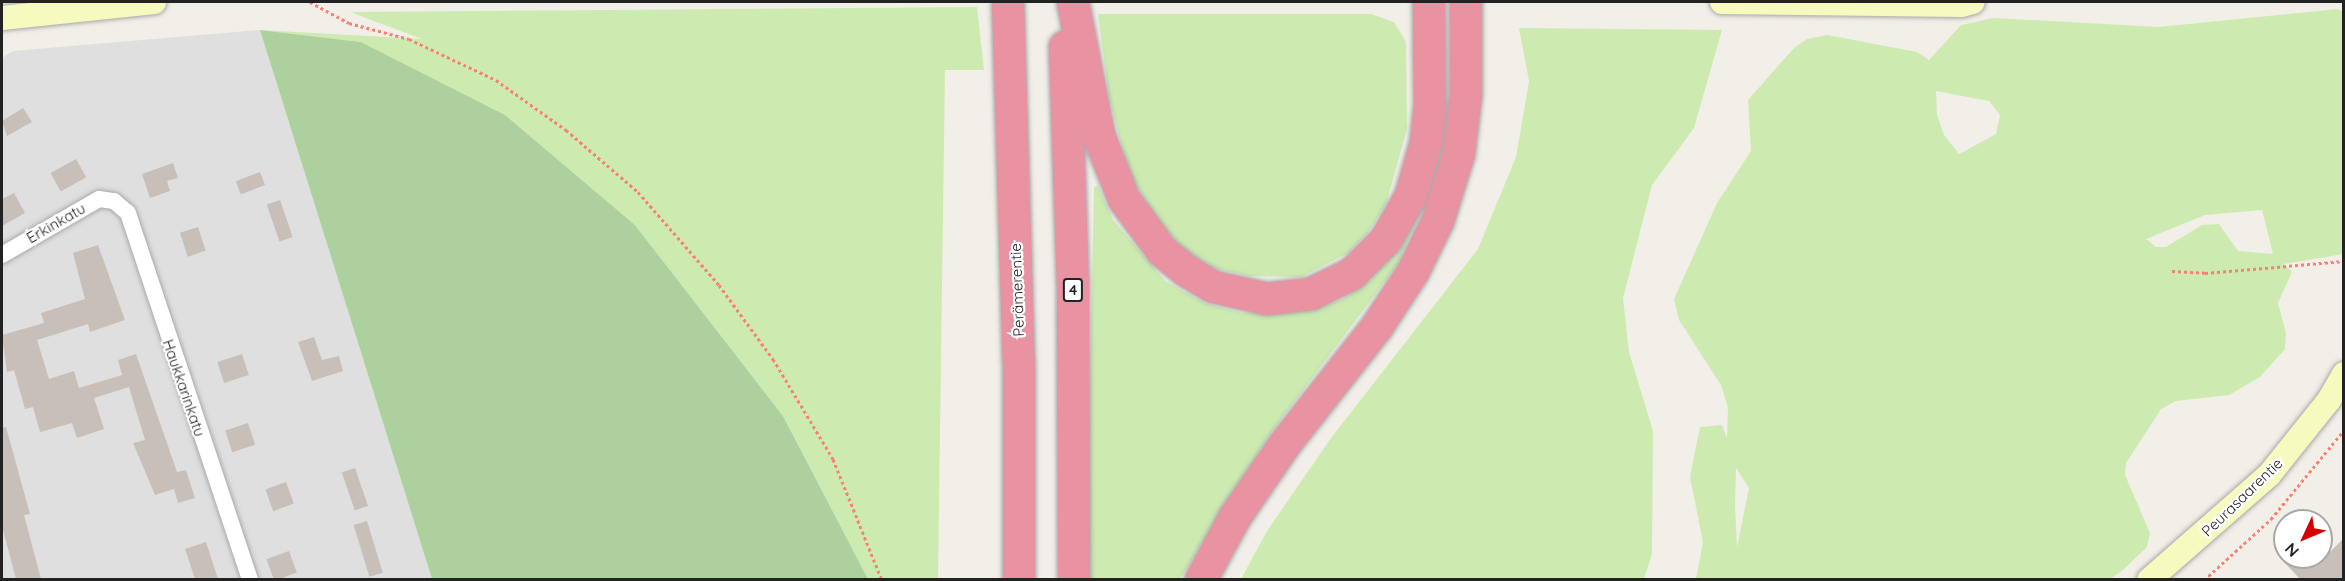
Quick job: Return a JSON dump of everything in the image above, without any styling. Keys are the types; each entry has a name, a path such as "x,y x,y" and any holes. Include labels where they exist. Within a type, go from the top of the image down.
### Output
{"highway":[{"path":"993,2 1011,109"},
{"name":"Perämerentie","path":"1008,2 1019,364 1019,579"},
{"name":"4","path":"1064,2 1073,282 1074,579"},
{"path":"1073,2 1099,136 1124,199 1162,251 1187,271 1214,287 1267,299 1311,294 1352,274 1386,240 1411,196 1426,143 1430,105 1429,2"},
{"path":"1201,579 1235,517 1285,444 1377,327 1413,272 1438,221 1460,153 1466,94 1466,2"}],"main road":[{"path":"2,18 154,2"},
{"path":"1722,2 1961,5 1973,2"},
{"name":"Peurasaarentie","path":"2149,579 2268,475 2329,400 2343,374"}],"street":[{"name":"Erkinkatu","path":"2,255 94,201 114,201"},
{"name":"Haukkarinkatu","path":"114,201 130,220 160,320 250,579"}],"path":[{"path":"310,2 349,23 409,39 496,80 566,130 638,192 720,285 773,359 833,459 882,579"},
{"path":"2172,271 2205,273 2343,261"},
{"path":"2204,579 2271,519 2343,430"}],"shaded area":[{"path":"260,30 432,579 2,579 2,58 13,51"}],"green space":[{"path":"977,7 984,70 945,70 938,579 868,579 783,416 635,225 505,115 361,42 260,30 422,39 350,12"},
{"path":"2338,9 2344,13 2343,254 2284,264 2292,272 2278,303 2286,333 2285,349 2260,377 2229,395 2176,401 2161,409 2126,463 2125,475 2150,533 2147,547 2109,580 1696,579 1703,542 1690,477 1700,427 1722,425 1727,438 1728,408 1721,385 1679,320 1674,299 1717,203 1751,151 1748,100 1794,48 1807,39 1827,35 1917,52 1929,60 1961,25 1993,18 2159,27","holes":["1936,91 1989,101 2000,115 1996,134 1959,154 1944,135 1937,115","2262,210 2273,254 2238,251 2219,224 2202,225 2166,247 2156,247 2146,239 2205,215","1736,468 1749,488 1737,547"]},
{"path":"1098,14 1371,14 1394,22 1406,42 1407,129 1386,204 1368,232 1348,253 1301,277 1249,276 1218,269 1187,252 1156,219 1128,170 1109,97"},
{"path":"1519,28 1722,30 1694,128 1652,185 1623,298 1629,352 1653,431 1652,554 1644,579 1241,579 1267,531 1331,438 1478,249 1516,157 1529,81"},
{"path":"260,30 361,42 505,115 635,225 783,416 868,579 432,579"},
{"path":"1098,186 1113,220 1165,281 1207,304 1242,313 1312,309 1341,300 1372,279 1421,209 1398,264 1270,434 1180,579 1086,580 1094,187"}],"building":[{"path":"23,108 32,122 7,136 2,121"},
{"path":"76,159 86,177 61,191 51,173"},
{"path":"173,163 178,178 167,181 170,191 150,198 142,174"},
{"path":"260,172 265,185 241,194 236,181"},
{"path":"14,193 25,213 2,226 2,199"},
{"path":"280,200 293,237 279,241 267,205"},
{"path":"198,227 206,251 188,257 180,233"},
{"path":"98,245 125,320 90,332 88,324 37,340 49,379 74,371 79,388 122,375 118,360 136,354 177,472 186,470 195,498 178,503 174,489 155,495 133,443 145,440 129,387 94,398 104,429 77,438 72,423 40,432 33,407 25,409 14,370 7,372 2,335 44,323 41,313 85,299 73,253"},
{"path":"314,337 322,360 339,356 343,371 312,381 298,342"},
{"path":"242,354 249,375 224,383 217,362"},
{"path":"248,423 255,445 232,452 225,430"},
{"path":"6,427 30,514 24,515 41,579 16,579 2,526 2,428"},
{"path":"355,468 368,506 355,510 342,473"},
{"path":"286,482 294,504 273,511 265,490"},
{"path":"367,521 383,573 369,577 354,525"},
{"path":"2343,539 2343,579 2300,579 2290,569 2333,569 2333,549"},
{"path":"206,542 218,579 195,579 185,549"},
{"path":"289,551 297,573 274,580 266,559"}]}
